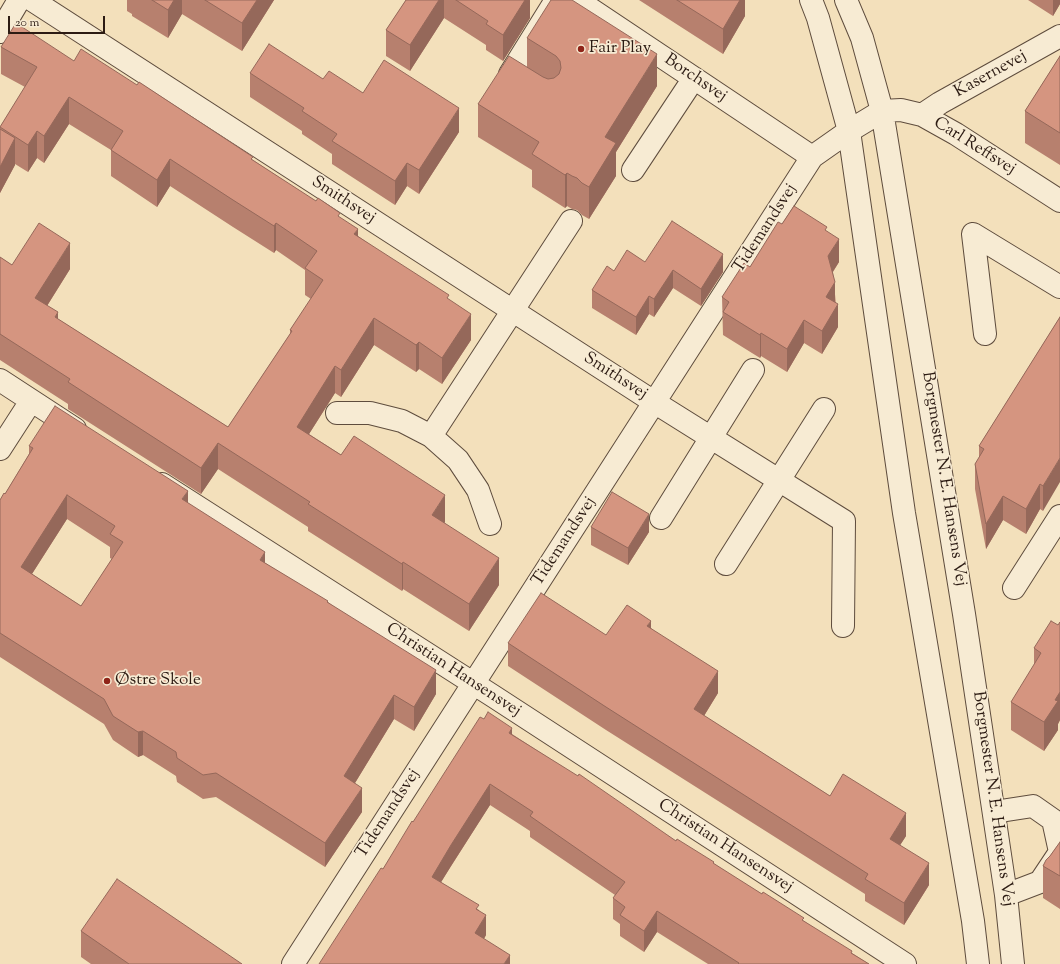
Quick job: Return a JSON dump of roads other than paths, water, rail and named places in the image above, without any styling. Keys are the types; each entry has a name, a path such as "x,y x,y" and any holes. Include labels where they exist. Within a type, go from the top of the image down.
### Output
{"street":[{"path":"0,32 19,0"},
{"name":"Smithsvej","path":"32,0 654,402 844,521 843,626"},
{"path":"536,90 510,74 556,0"},
{"name":"Borchsvej","path":"577,0 812,157"},
{"path":"811,0 818,18 849,131 904,513 973,921 978,964"},
{"name":"Borgmester N. E. Hansens Vej","path":"846,0 862,38 882,111 964,614 1006,895 1013,964"},
{"name":"Kasernevej","path":"922,115 940,103 1060,36"},
{"path":"633,170 694,78"},
{"name":"Carl Reffsvej","path":"882,111 901,110 922,115 956,134 1060,201"},
{"name":"Tidemandsvej","path":"293,964 812,157 849,131 882,111"},
{"path":"431,436 571,221"},
{"path":"985,334 973,234 1060,287"},
{"path":"661,518 754,370"},
{"path":"0,380 91,439"},
{"path":"0,450 31,401"},
{"path":"726,564 824,409"},
{"path":"338,413 370,413 402,421 431,436 458,460 478,490 490,524"},
{"name":"Christian Hansensvej","path":"144,473 473,683 905,964"},
{"path":"1014,588 1060,516"},
{"path":"994,812 1033,806 1053,820 1060,852 1040,882 1006,895"}],"place":[{"name":"Fair Play","path":"581,49"},
{"name":"Østre Skole","path":"107,681"}]}
